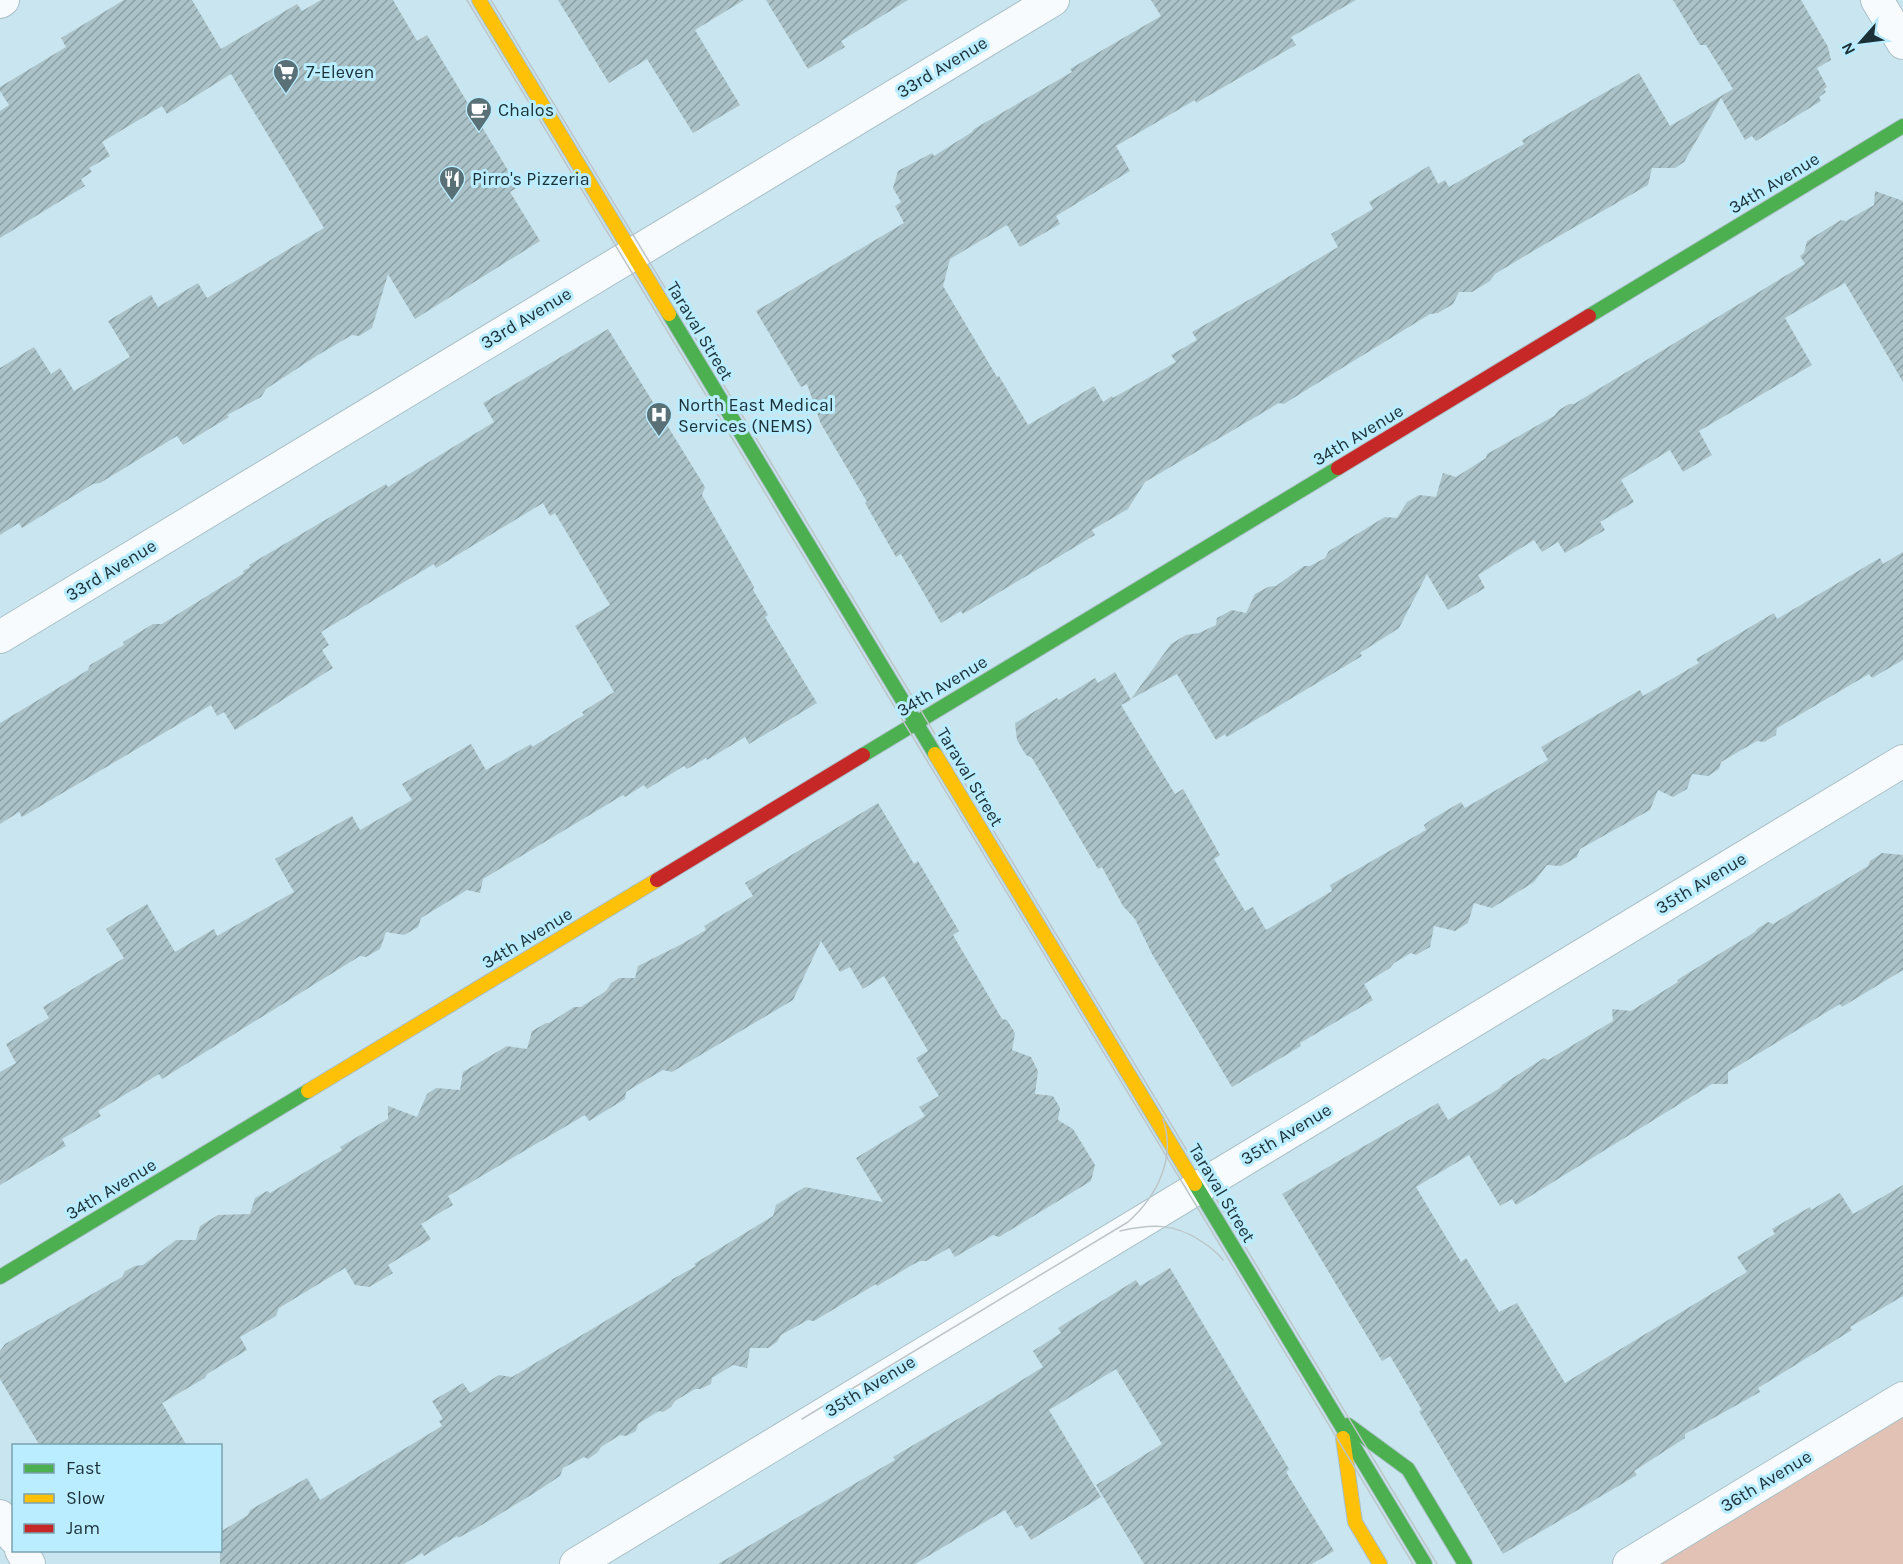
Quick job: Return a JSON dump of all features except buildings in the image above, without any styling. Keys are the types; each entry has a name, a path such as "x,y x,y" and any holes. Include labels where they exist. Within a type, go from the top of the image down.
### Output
{"street":[{"name":"Taraval Street","path":"479,0 1425,1564"},
{"name":"33rd Avenue","path":"0,637 1053,0"},
{"path":"1877,0 1903,43"},
{"name":"34th Avenue","path":"0,1277 1903,126"},
{"name":"35th Avenue","path":"576,1564 1903,761"},
{"name":"36th Avenue","path":"1629,1564 1903,1398"},
{"name":"Taraval Street","path":"1339,1419 1355,1522 1380,1564"},
{"name":"Taraval Street","path":"1339,1419 1408,1469 1465,1564"},
{"path":"0,1516 12,1535"}],"shaded area":[{"path":"1903,1398 1903,1564 1629,1564"}],"tram line":[{"path":"467,0 1413,1564"},
{"path":"491,0 1437,1564"},
{"path":"802,1419 1128,1222 1148,1200 1162,1175 1167,1148 1163,1119"},
{"path":"1120,1231 1153,1226 1172,1228 1201,1241 1223,1260"}],"traffic: fast":[{"path":"1589,316 1903,126"},
{"path":"669,314 935,754"},
{"path":"863,755 1338,468"},
{"path":"0,1277 308,1091"},
{"path":"1195,1184 1425,1564"},
{"path":"1348,1425 1408,1469 1465,1564"}],"traffic: slow":[{"path":"479,0 669,314"},
{"path":"935,754 1195,1184"},
{"path":"308,1091 657,880"},
{"path":"1343,1438 1355,1522 1380,1564"}],"traffic: jam":[{"path":"1338,468 1589,316"},
{"path":"657,880 863,755"}],"place":[{"name":"7-Eleven","path":"286,95"},
{"name":"Chalos","path":"479,133"},
{"name":"Pirro's Pizzeria","path":"452,202"},
{"name":"North East Medical Services (NEMS)","path":"659,438"}]}
